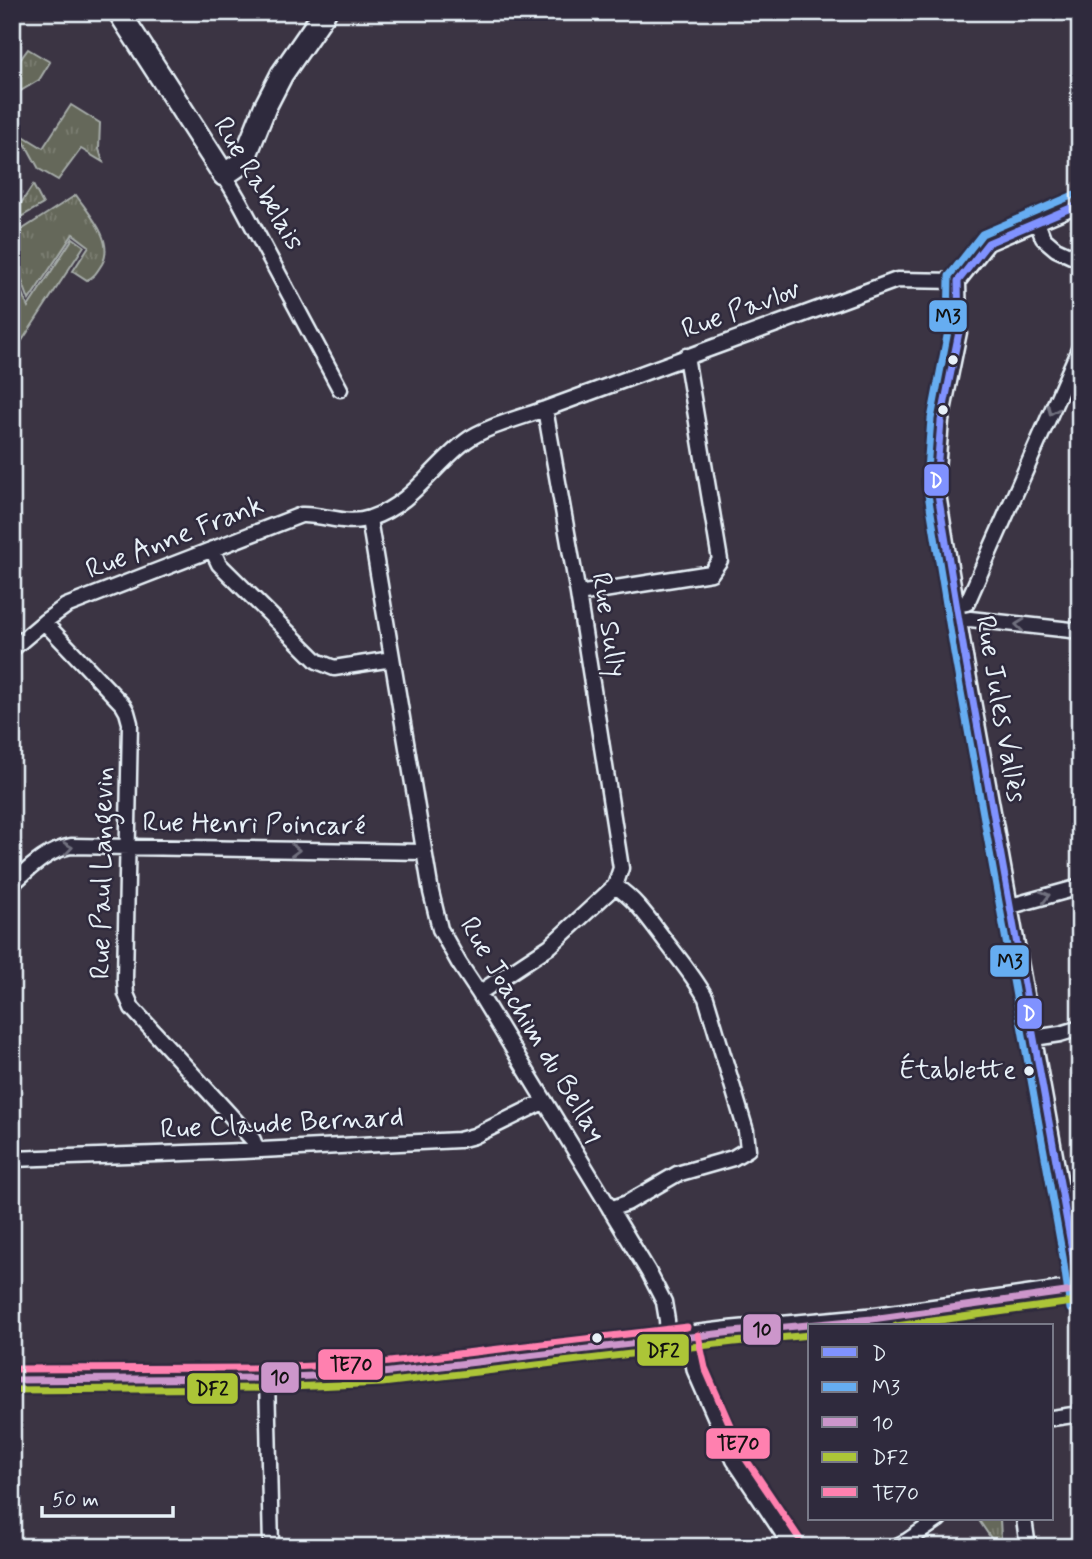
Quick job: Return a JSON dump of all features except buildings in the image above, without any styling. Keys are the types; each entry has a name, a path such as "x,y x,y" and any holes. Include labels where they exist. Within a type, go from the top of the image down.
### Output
{"main road":[{"name":"Rue Rabelais","path":"119,12 224,175"},
{"path":"224,175 243,162 265,107 282,74 325,12"},
{"path":"824,1324 1079,1296"},
{"path":"12,1380 267,1378 382,1373 808,1326"}],"street":[{"name":"Rue Rabelais","path":"224,175 340,389"},
{"path":"958,281 988,243 1080,204"},
{"path":"1037,222 1043,238 1080,260"},
{"name":"Rue Pavlov","path":"545,409 897,280 958,281"},
{"name":"Rue Jules Vallès","path":"958,281 959,332 941,421 936,482 1079,1296"},
{"path":"957,605 967,603 1080,347"},
{"path":"578,594 711,573 720,560 686,356"},
{"path":"369,519 415,491 467,440 545,409"},
{"name":"Rue Sully","path":"545,409 621,856 621,868 615,886"},
{"name":"Rue Anne Frank","path":"12,649 66,606 300,515 346,521 369,519"},
{"name":"Rue Joachim du Bellay","path":"369,519 424,852 440,929 648,1271 664,1302 667,1320 695,1371 734,1460 792,1547"},
{"path":"212,549 219,564 317,661 334,668 392,659"},
{"path":"960,621 1080,631"},
{"name":"Rue Paul Langevin","path":"44,622 123,705 130,723 126,995 132,1007 253,1140 257,1150"},
{"name":"Rue Henri Poincaré","path":"12,884 45,856 58,848 71,846 424,852"},
{"path":"479,993 550,946 615,886 639,905 696,981 706,998 746,1131 748,1149 733,1158 677,1174 610,1209"},
{"path":"1011,906 1080,887"},
{"path":"1034,1038 1080,1028"},
{"name":"Rue Claude Bernard","path":"12,1159 459,1140 474,1136 545,1101"},
{"path":"267,1378 271,1547"},
{"path":"1054,1418 1080,1414"},
{"path":"895,1547 938,1520"},
{"path":"1024,1520 1028,1547"}],"green space":[{"path":"28,49 50,62 39,80 12,96 19,81 12,71"},
{"path":"71,105 100,123 99,149 103,162 81,149 58,180 39,169 20,134 43,148"},
{"path":"33,185 43,204 12,222 12,217"},
{"path":"76,195 103,237 105,255 102,264 96,274 87,280 73,271 89,246 73,234 29,300 22,281 12,270 12,236"},
{"path":"73,238 84,246 12,356 12,275 28,307"},
{"path":"979,1520 1000,1520 1001,1538 1007,1547 997,1547"}],"transit line":[{"name":"M3","path":"1070,1309 926,482 931,419 948,331 949,276 982,234 1076,194"},
{"name":"D","path":"1080,204 988,243 958,281 959,332 941,421 936,482 1080,1306"},
{"name":"10","path":"819,1324 1080,1290"},
{"name":"DF2","path":"911,1324 1080,1301"},
{"name":"10","path":"12,1380 267,1378 382,1373 808,1325"},
{"name":"TE70","path":"12,1369 267,1368 381,1363 687,1327"},
{"name":"TE70","path":"698,1335 705,1368 743,1455 801,1541"},
{"name":"DF2","path":"12,1390 267,1388 382,1383 808,1335"}],"place":[{"name":"Établette","path":"1029,1071"}]}
